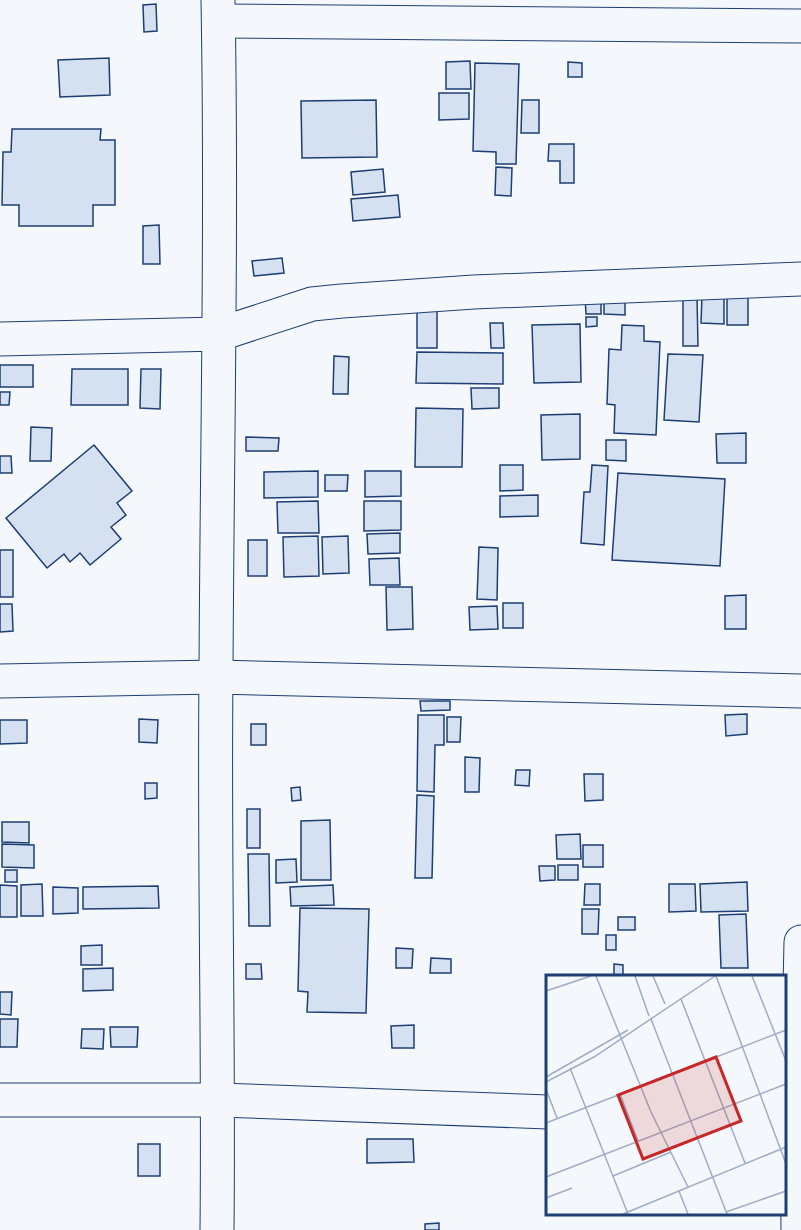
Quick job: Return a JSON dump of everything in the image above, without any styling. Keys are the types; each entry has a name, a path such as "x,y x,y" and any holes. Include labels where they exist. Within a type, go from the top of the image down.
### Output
{"street":[{"path":"217,1230 219,1100 216,677 220,333 218,11 801,26"},
{"path":"0,339 220,333 312,304 342,301 474,292 801,279"},
{"path":"0,681 216,677 801,692"},
{"path":"798,1230 794,1117 801,942"},
{"path":"0,1100 219,1100 546,1112"}],"building":[{"path":"156,4 157,31 144,32 143,5"},
{"path":"109,58 110,95 60,97 58,60"},
{"path":"470,61 471,89 446,89 446,62"},
{"path":"568,62 582,63 582,77 568,77"},
{"path":"475,63 519,64 516,164 496,164 496,152 473,151"},
{"path":"439,93 469,93 469,119 439,120"},
{"path":"376,100 377,157 302,158 301,101"},
{"path":"522,100 539,100 539,133 521,133"},
{"path":"12,129 101,129 100,140 115,140 115,205 93,205 93,226 19,226 19,205 2,205 3,152 11,152"},
{"path":"549,144 574,144 574,183 560,183 560,161 548,161"},
{"path":"496,167 512,168 511,196 495,195"},
{"path":"383,169 385,192 353,195 351,172"},
{"path":"398,195 400,217 353,221 351,199"},
{"path":"159,225 160,264 143,264 143,226"},
{"path":"282,258 284,273 254,276 252,261"},
{"path":"604,295 625,295 625,315 604,314"},
{"path":"702,295 724,295 724,324 701,323"},
{"path":"727,295 748,295 748,325 727,325"},
{"path":"585,296 601,296 601,314 586,314"},
{"path":"683,296 697,297 698,346 683,346"},
{"path":"417,297 437,297 437,348 417,348"},
{"path":"586,317 597,317 597,326 586,327"},
{"path":"490,323 503,323 504,348 491,348"},
{"path":"580,324 581,382 534,383 532,325"},
{"path":"622,325 644,326 644,341 660,342 656,435 614,433 615,405 607,404 609,349 621,350"},
{"path":"417,352 503,353 503,384 416,383"},
{"path":"668,354 703,355 699,422 664,420"},
{"path":"334,356 349,357 348,394 333,394"},
{"path":"0,365 33,365 33,387 0,387"},
{"path":"72,369 128,369 128,405 71,405"},
{"path":"141,369 161,369 160,409 140,408"},
{"path":"471,388 499,388 499,408 472,409"},
{"path":"0,392 10,392 9,405 0,405"},
{"path":"416,408 463,409 462,467 415,467"},
{"path":"580,414 580,459 542,460 541,415"},
{"path":"31,427 52,428 51,461 30,461"},
{"path":"746,433 746,463 717,463 716,434"},
{"path":"246,437 279,438 278,451 246,451"},
{"path":"606,440 626,440 626,461 606,460"},
{"path":"94,445 132,491 117,503 126,515 111,527 121,539 90,565 80,553 70,562 64,554 47,568 6,518"},
{"path":"0,456 11,456 12,473 0,473"},
{"path":"500,465 523,465 523,490 500,491"},
{"path":"592,465 608,466 604,545 581,543 584,492 590,492"},
{"path":"318,471 318,497 264,498 264,472"},
{"path":"365,471 401,471 401,496 365,497"},
{"path":"618,473 725,479 720,566 612,560"},
{"path":"325,475 348,475 347,491 325,491"},
{"path":"538,495 538,516 500,517 500,496"},
{"path":"318,501 319,533 278,533 277,502"},
{"path":"364,501 401,501 401,530 364,531"},
{"path":"400,533 400,553 368,554 367,534"},
{"path":"318,536 319,576 284,577 283,537"},
{"path":"348,536 349,573 323,574 322,537"},
{"path":"248,540 267,540 267,576 248,576"},
{"path":"479,547 498,548 497,600 477,599"},
{"path":"0,550 13,550 13,597 0,597"},
{"path":"399,558 400,585 370,585 369,559"},
{"path":"386,587 412,587 413,629 387,630"},
{"path":"746,595 746,629 725,629 725,596"},
{"path":"503,603 523,603 523,628 503,628"},
{"path":"0,604 12,604 13,631 0,632"},
{"path":"497,606 498,629 470,630 469,607"},
{"path":"420,701 450,701 450,710 421,711"},
{"path":"747,714 747,734 726,736 725,715"},
{"path":"418,715 444,715 444,745 435,745 434,792 417,791"},
{"path":"447,717 461,717 460,742 447,742"},
{"path":"139,719 158,720 157,743 139,742"},
{"path":"0,720 27,720 27,743 0,744"},
{"path":"251,724 266,724 266,745 251,745"},
{"path":"465,757 480,758 479,792 465,792"},
{"path":"516,770 530,770 529,786 515,785"},
{"path":"584,774 603,774 603,800 585,801"},
{"path":"145,783 157,783 157,798 145,799"},
{"path":"300,787 301,800 292,801 291,788"},
{"path":"417,795 434,796 432,878 415,878"},
{"path":"247,809 260,809 260,848 247,848"},
{"path":"330,820 331,880 301,880 301,821"},
{"path":"2,822 29,822 29,843 2,842"},
{"path":"580,834 581,859 557,859 556,835"},
{"path":"2,844 34,845 34,868 2,867"},
{"path":"583,845 603,845 603,867 583,867"},
{"path":"248,854 269,854 270,926 249,926"},
{"path":"296,859 297,882 276,883 276,860"},
{"path":"558,865 578,865 578,880 558,880"},
{"path":"539,866 555,866 555,880 540,881"},
{"path":"5,870 17,870 17,882 5,882"},
{"path":"747,882 748,911 701,912 700,884"},
{"path":"42,884 43,916 21,916 21,885"},
{"path":"585,884 600,884 600,905 584,905"},
{"path":"669,884 695,884 696,911 669,912"},
{"path":"0,885 17,886 17,917 0,917"},
{"path":"333,885 334,905 291,906 290,887"},
{"path":"158,886 159,908 83,909 83,887"},
{"path":"53,887 78,888 78,913 53,914"},
{"path":"300,908 369,909 366,1013 307,1012 308,992 298,991"},
{"path":"582,909 599,909 598,934 582,934"},
{"path":"746,914 748,968 721,968 719,915"},
{"path":"618,917 635,917 635,930 618,930"},
{"path":"606,935 616,935 616,950 606,950"},
{"path":"102,945 102,965 81,965 81,946"},
{"path":"396,948 413,949 412,968 396,968"},
{"path":"431,958 451,959 451,973 430,973"},
{"path":"246,964 261,964 262,979 246,979"},
{"path":"614,964 623,965 623,975 614,975"},
{"path":"113,968 113,990 83,991 83,969"},
{"path":"0,992 12,992 11,1015 0,1014"},
{"path":"0,1019 18,1019 17,1047 0,1047"},
{"path":"414,1025 414,1048 392,1048 391,1026"},
{"path":"110,1027 138,1027 137,1047 111,1047"},
{"path":"82,1029 104,1029 103,1049 81,1048"},
{"path":"367,1139 413,1139 414,1162 367,1163"},
{"path":"138,1144 160,1144 160,1176 138,1176"},
{"path":"439,1223 439,1230 425,1230 425,1224"}]}
